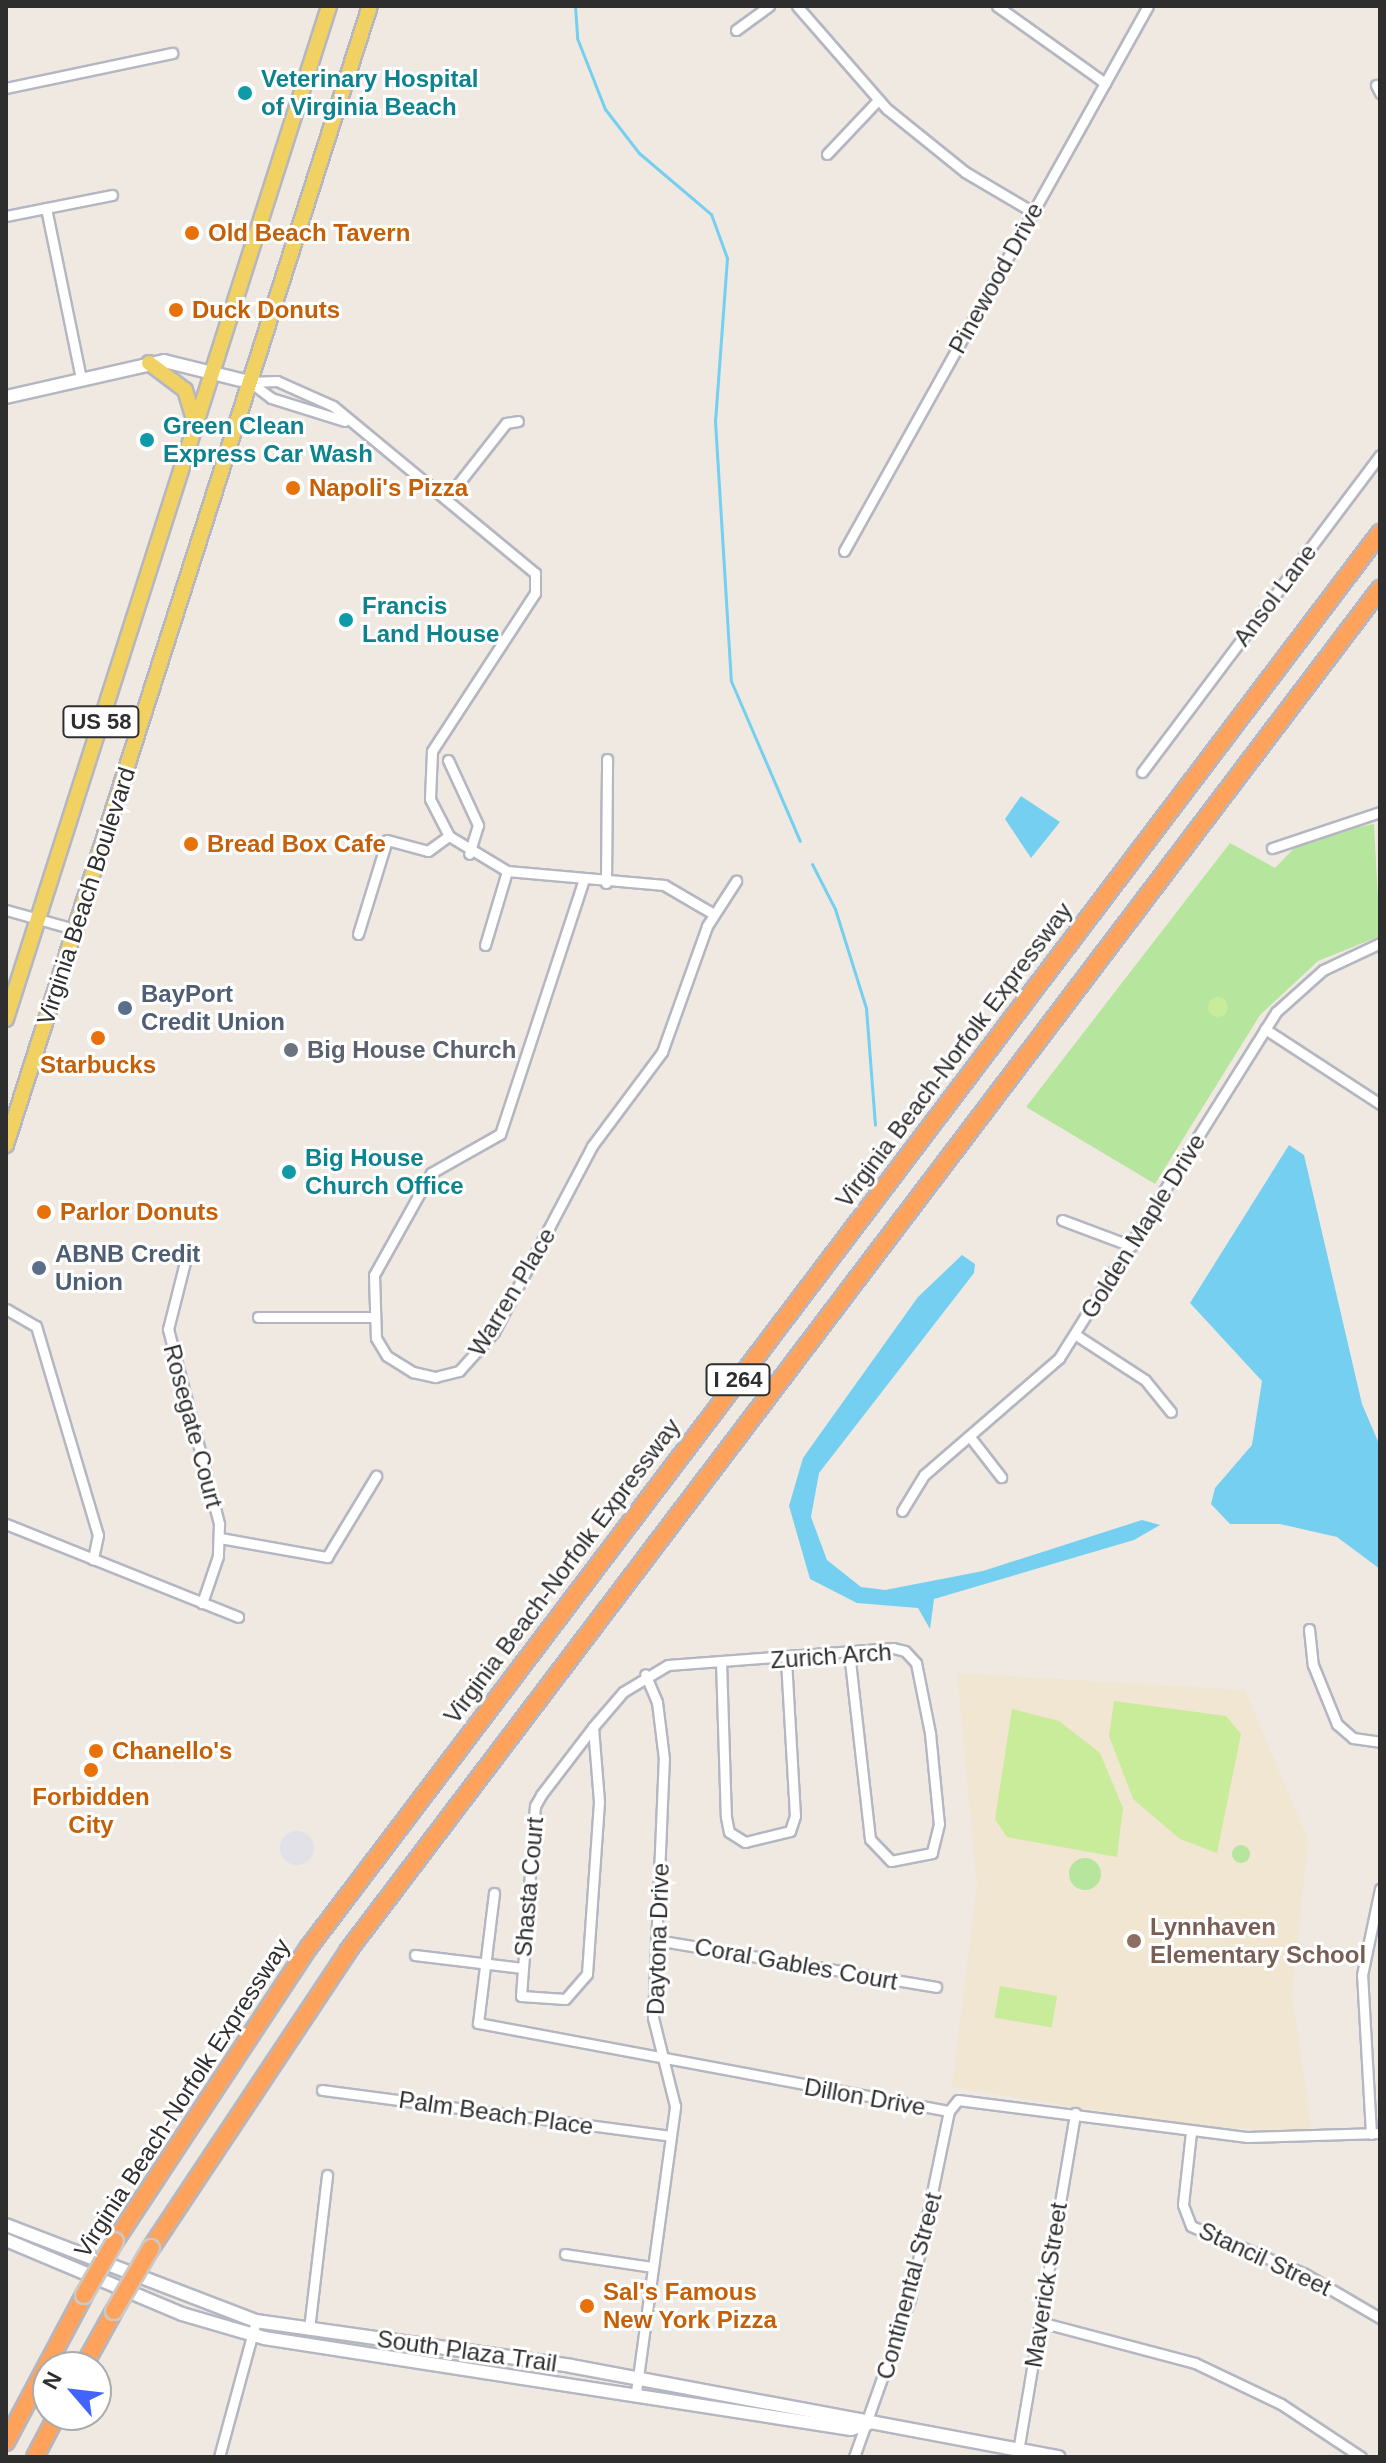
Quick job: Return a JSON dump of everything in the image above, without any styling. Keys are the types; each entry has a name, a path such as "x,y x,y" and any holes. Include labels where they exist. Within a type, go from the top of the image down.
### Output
{"highway":[{"name":"Virginia Beach-Norfolk Expressway","path":"6,2442 115,2241 309,1947 1380,533"},
{"name":"I 264","path":"92,2351 151,2248 348,1951 1380,589"},
{"path":"35,2457 49,2431"}],"main road":[{"name":"Virginia Beach Boulevard","path":"6,1019 329,6"},
{"name":"Virginia Beach Boulevard","path":"6,1145 370,6"},
{"path":"149,363 185,390 196,425"},
{"path":"6,397 149,363 213,370 249,382"},
{"name":"South Plaza Trail","path":"6,2225 77,2247 256,2321 638,2377 853,2415 867,2424 1018,2454 1059,2457"},
{"name":"South Plaza Trail","path":"6,2240 77,2267 157,2305 253,2335 636,2392 851,2429 867,2424"}],"street":[{"path":"736,30 769,6"},
{"path":"797,6 878,100 965,172 1033,212"},
{"path":"997,6 1105,83"},
{"name":"Pinewood Drive","path":"844,551 1148,6"},
{"path":"6,88 172,53"},
{"path":"827,154 878,100"},
{"path":"6,216 112,195"},
{"path":"46,208 81,378"},
{"path":"249,382 274,380 306,391 447,498 531,567 538,586 432,751 430,799 449,836 469,854 507,871 583,882 664,885 712,913"},
{"path":"249,382 271,398 345,421"},
{"path":"447,498 506,423 518,421"},
{"name":"Ansol Lane","path":"1142,772 1380,455"},
{"path":"606,883 607,759"},
{"path":"448,760 478,825 469,854"},
{"path":"1272,848 1380,812"},
{"path":"358,934 387,840 428,851 449,836"},
{"path":"485,945 507,871"},
{"name":"Warren Place","path":"583,882 500,1134 424,1182 374,1275 372,1317 387,1356 413,1372 449,1375 481,1350 592,1146 662,1052 712,913 736,881"},
{"path":"6,910 74,929"},
{"name":"Golden Maple Drive","path":"902,1511 924,1475 1048,1372 1076,1335 1265,1029 1305,983 1380,943"},
{"path":"1265,1029 1380,1104"},
{"path":"1062,1220 1131,1246"},
{"name":"Rosegate Court","path":"188,1250 168,1317 170,1344 220,1538 202,1603"},
{"path":"6,1309 36,1326 98,1535 93,1559"},
{"path":"258,1317 372,1317"},
{"path":"1076,1335 1145,1380 1171,1412"},
{"path":"970,1437 1001,1477"},
{"path":"220,1538 327,1557 376,1476"},
{"path":"6,1524 238,1617"},
{"path":"1309,1629 1313,1665 1337,1724 1353,1738 1380,1742"},
{"name":"Zurich Arch","path":"645,1674 683,1662 786,1660 849,1653 898,1648 916,1663 935,1769 932,1853 891,1861 870,1839 849,1653"},
{"path":"721,1661 729,1832 745,1842 790,1831 799,1785 786,1660"},
{"name":"Shasta Court","path":"593,1727 599,1802 587,1974 565,1999 521,1996 535,1806 593,1727 645,1674"},
{"name":"Daytona Drive","path":"636,2392 675,2094 653,2018 664,1759 657,1702 645,1674"},
{"path":"1376,2134 1362,1975 1380,1889"},
{"name":"Dillon Drive","path":"494,1893 478,2023 949,2111 971,2097 1191,2132 1376,2134"},
{"name":"Coral Gables Court","path":"656,1940 936,1987"},
{"path":"415,1955 522,1968"},
{"name":"Palm Beach Place","path":"322,2090 670,2136"},
{"name":"Continental Street","path":"854,2457 917,2272 949,2111"},
{"name":"Maverick Street","path":"1018,2454 1075,2113"},
{"name":"Stancil Street","path":"1191,2132 1183,2205 1191,2226 1303,2273 1380,2318"},
{"path":"309,2329 327,2175"},
{"path":"565,2254 652,2267"},
{"path":"219,2457 256,2321"},
{"path":"1040,2322 1195,2363 1281,2404 1361,2457"}],"shaded area":[{"name":"Lynnhaven Elementary School","path":"957,1673 1245,1690 1308,1840 1292,1996 1312,2131 1203,2127 952,2087 977,1886"},
{"path":"297,1831 309,1836 314,1848 309,1860 297,1865 285,1860 280,1848 285,1836"}],"green space":[{"path":"1374,824 1380,936 1318,961 1260,1015 1155,1184 1026,1107 1230,843 1275,868 1305,837"},
{"path":"1218,997 1225,1000 1228,1007 1225,1014 1218,1017 1211,1014 1208,1007 1211,1000"},
{"path":"1114,1701 1226,1716 1241,1734 1217,1853 1180,1839 1133,1799 1109,1736"},
{"path":"1012,1709 1059,1721 1100,1753 1123,1808 1117,1857 1007,1837 995,1819"},
{"path":"1241,1845 1248,1847 1248,1861 1241,1863 1234,1861 1232,1854 1234,1847"},
{"path":"1085,1858 1096,1863 1101,1874 1096,1885 1085,1890 1074,1885 1069,1874 1074,1863"},
{"path":"1000,1986 1057,1996 1052,2028 994,2018"}],"water":[{"path":"1021,796 1060,822 1031,858 1005,819"},
{"path":"1289,1145 1304,1155 1362,1404 1380,1446 1380,1569 1337,1537 1280,1524 1230,1524 1211,1504 1215,1488 1252,1445 1262,1381 1190,1303"},
{"path":"962,1255 975,1264 974,1273 819,1473 811,1517 827,1560 861,1587 885,1590 983,1571 1142,1520 1160,1525 1134,1540 934,1599 930,1629 918,1608 857,1603 810,1579 789,1506 803,1458 918,1297"}],"waterway":[{"path":"575,6 577,38 605,109 639,153 711,214 727,258 715,421 731,681 800,841"},
{"path":"812,864 835,909 866,1008 875,1125"}],"place":[{"name":"Veterinary Hospital of Virginia Beach","path":"245,93"},
{"name":"Old Beach Tavern","path":"192,233"},
{"name":"Duck Donuts","path":"176,310"},
{"name":"Green Clean Express Car Wash","path":"147,440"},
{"name":"Napoli's Pizza","path":"293,488"},
{"name":"Francis Land House","path":"346,620"},
{"name":"Bread Box Cafe","path":"191,844"},
{"name":"BayPort Credit Union","path":"125,1008"},
{"name":"Starbucks","path":"98,1038"},
{"name":"Big House Church","path":"291,1050"},
{"name":"Big House Church Office","path":"289,1172"},
{"name":"Parlor Donuts","path":"44,1212"},
{"name":"ABNB Credit Union","path":"39,1268"},
{"name":"Chanello's","path":"96,1751"},
{"name":"Forbidden City","path":"91,1770"},
{"name":"Lynnhaven Elementary School","path":"1134,1941"},
{"name":"Sal's Famous New York Pizza","path":"587,2306"}]}
